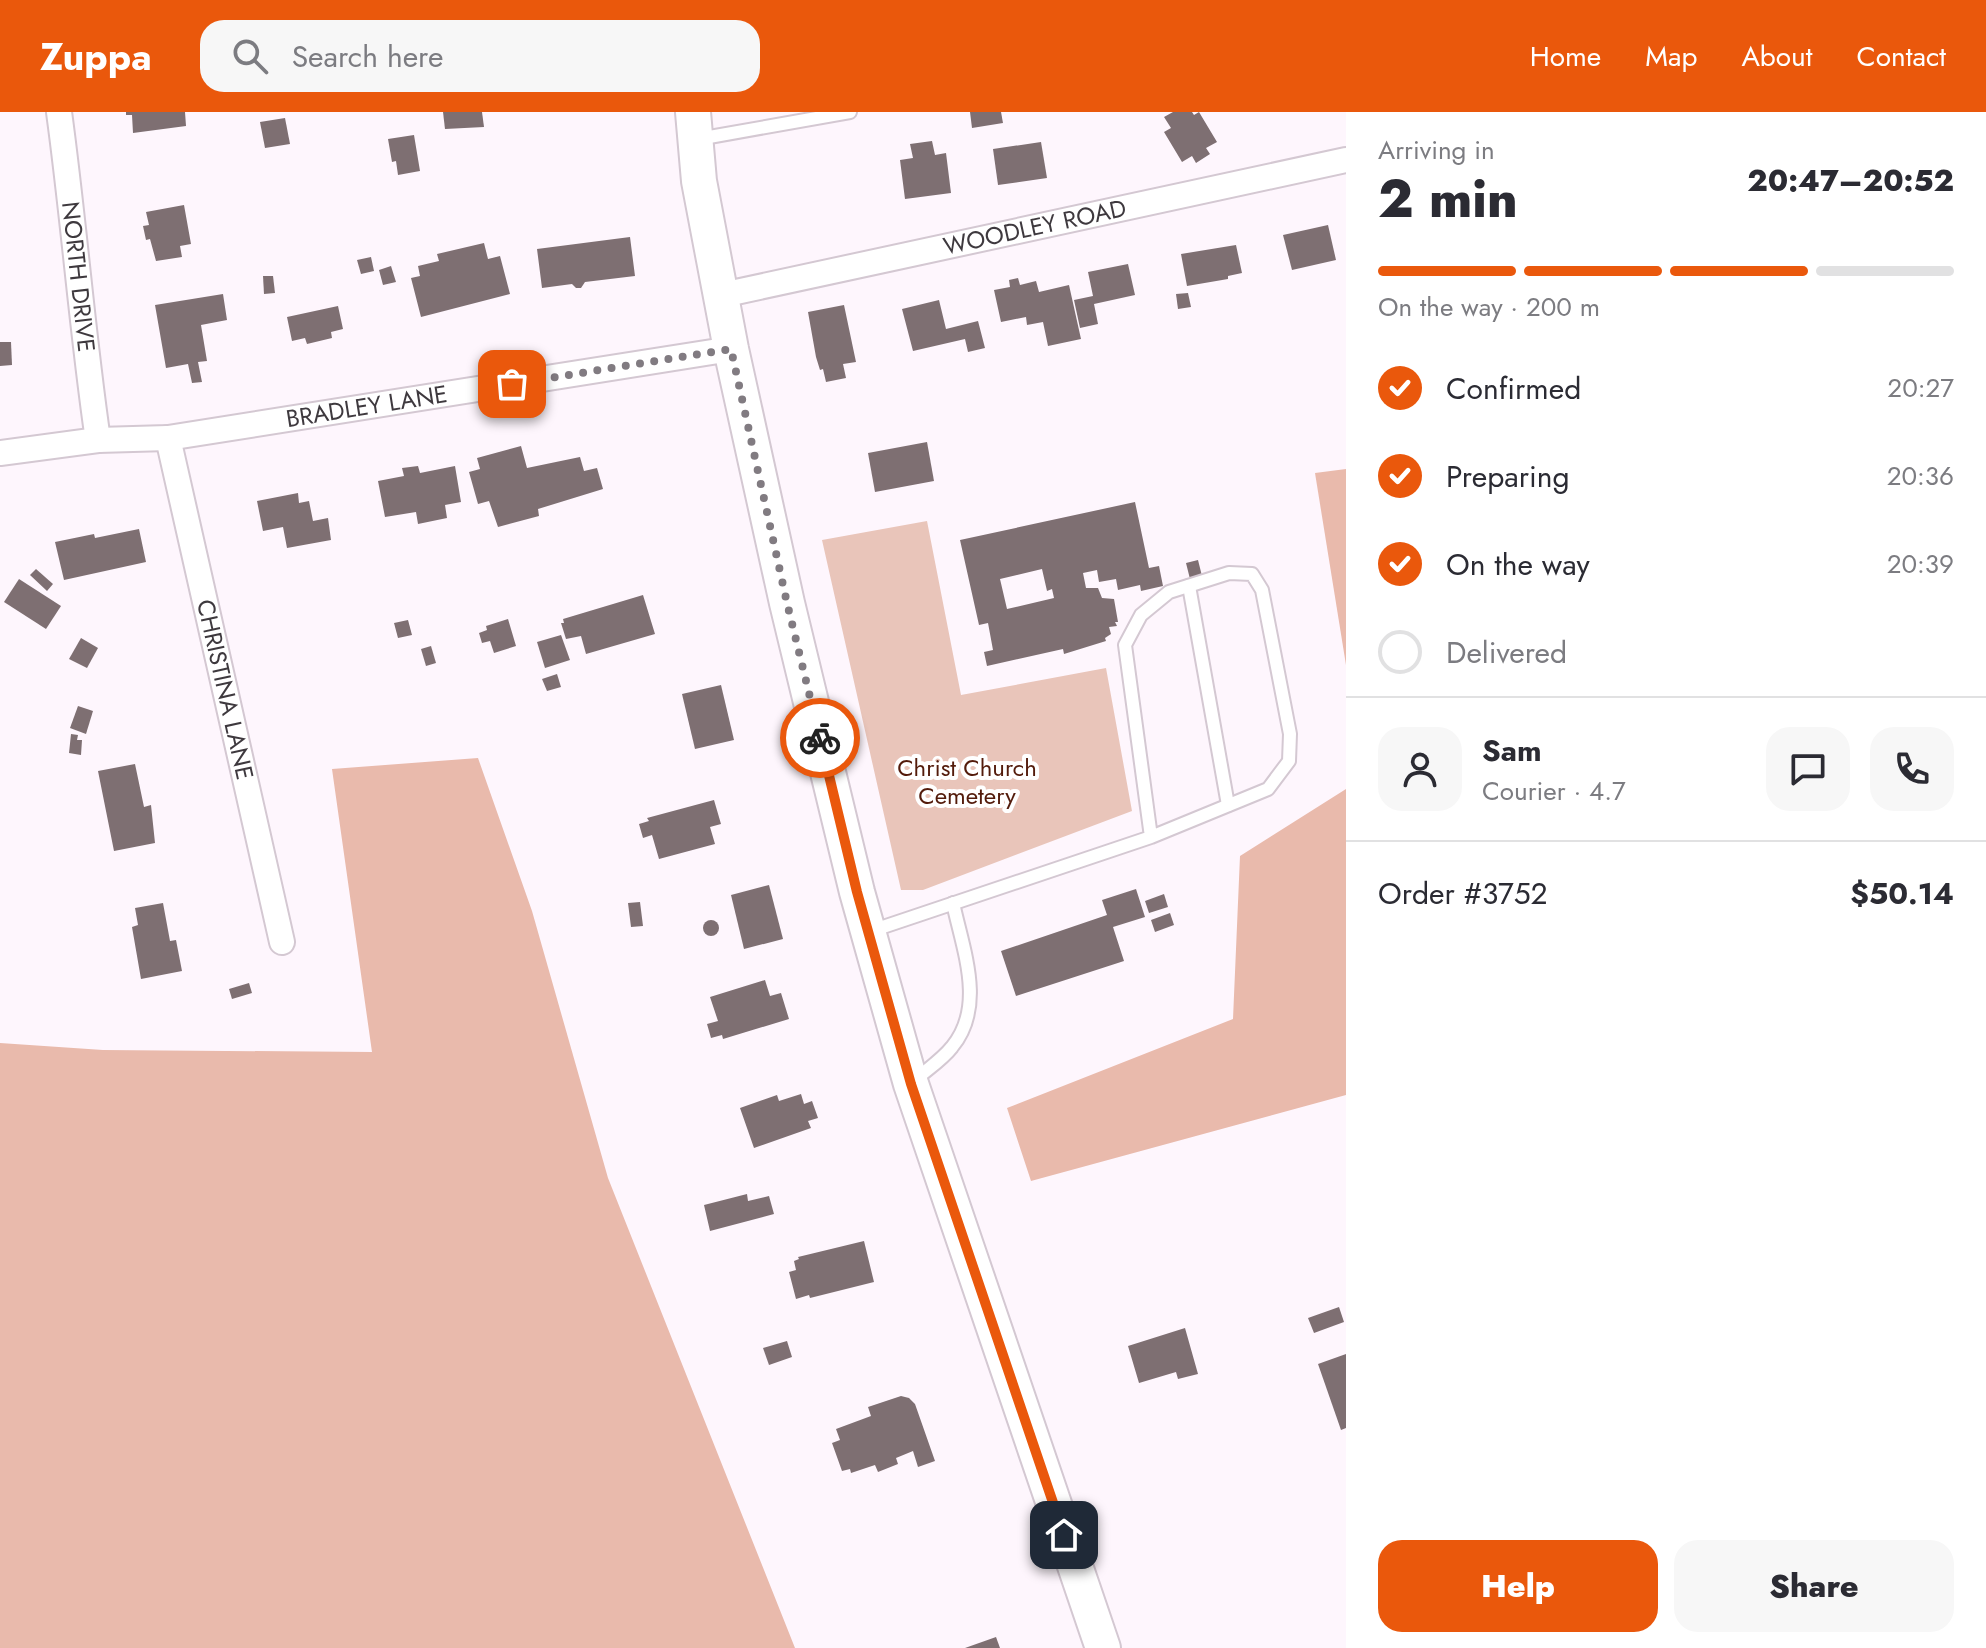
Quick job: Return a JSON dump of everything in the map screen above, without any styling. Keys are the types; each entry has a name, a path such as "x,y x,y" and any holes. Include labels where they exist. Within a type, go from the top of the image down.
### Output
{"main road":[{"path":"694,126 699,181 731,349 787,603 868,932 911,1084 1103,1648"}],"street":[{"name":"NORTH DRIVE","path":"59,112 74,221 82,327 98,440"},
{"name":"WOODLEY ROAD","path":"722,295 1346,160"},
{"name":"BRADLEY LANE","path":"0,453 98,440 168,438 731,349"},
{"name":"CHRISTINA LANE","path":"168,438 282,942"}],"lane":[{"path":"694,126 850,112"},
{"path":"868,932 1151,837 1268,789 1289,761 1290,734 1262,590 1252,574 1229,573 1169,592 1141,615 1125,645 1151,837"},
{"path":"1189,586 1228,805"},
{"path":"911,1084 952,1047 970,1015 971,986 953,903"}],"green space":[{"name":"Christ Church Cemetery","path":"927,521 961,695 1106,668 1132,811 923,890 901,890 822,540"}],"shaded area":[{"path":"1346,469 1346,665 1315,473"},
{"path":"478,758 532,911 608,1178 795,1648 0,1648 0,1043 103,1050 372,1052 332,769"},
{"path":"1346,789 1346,1095 1031,1181 1007,1108 1233,1019 1240,856"}],"building":[{"path":"126,112 185,112 186,126 133,133 132,115 126,115"},
{"path":"443,112 482,112 484,127 445,129"},
{"path":"970,112 1001,112 1003,123 972,128"},
{"path":"1173,112 1192,112 1194,115 1199,112 1217,142 1206,148 1210,154 1196,163 1192,156 1182,162 1164,132 1171,128 1164,117"},
{"path":"285,118 290,144 265,148 260,122"},
{"path":"414,135 420,171 398,175 388,139"},
{"path":"932,141 935,155 946,153 951,193 905,199 900,160 913,158 910,144"},
{"path":"1041,142 1047,178 998,185 993,149"},
{"path":"184,205 191,244 180,246 182,257 156,261 143,226 149,225 146,212"},
{"path":"1328,225 1336,260 1292,270 1283,235"},
{"path":"630,237 635,276 585,282 581,288 572,284 542,288 537,249"},
{"path":"484,243 488,259 500,256 510,294 421,317 411,278 420,276 418,266 439,261 437,254"},
{"path":"1236,245 1242,273 1228,276 1228,279 1187,286 1181,254"},
{"path":"371,257 374,271 361,274 357,260"},
{"path":"1128,264 1135,295 1094,304 1098,324 1080,328 1074,300 1093,296 1088,272"},
{"path":"391,266 396,282 383,285 379,270"},
{"path":"263,276 273,276 275,293 264,294"},
{"path":"1018,278 1020,285 1036,281 1039,292 1069,285 1081,339 1048,346 1043,322 1027,325 1026,317 1001,322 994,290 1010,287 1009,280"},
{"path":"1188,293 1191,307 1178,309 1176,294"},
{"path":"223,294 227,320 201,325 207,361 198,362 202,382 192,383 188,364 166,368 155,305"},
{"path":"939,300 946,329 978,321 985,348 968,352 965,339 913,351 902,309"},
{"path":"844,305 856,362 843,364 846,378 826,382 816,357 808,312"},
{"path":"338,306 343,329 331,332 332,338 307,344 305,338 292,341 287,317"},
{"path":"0,342 11,342 12,365 0,366"},
{"path":"927,442 934,481 875,492 868,453"},
{"path":"521,446 527,468 580,457 584,471 597,468 603,489 538,509 539,516 498,527 489,501 478,504 469,472 480,469 477,458"},
{"path":"418,466 420,473 455,466 461,502 445,505 447,518 418,524 416,512 385,517 378,481 404,476 402,468"},
{"path":"298,493 299,503 309,501 313,521 328,518 331,540 287,548 283,527 263,531 257,501"},
{"path":"1135,502 1149,568 1159,566 1163,586 1141,591 1140,585 1118,590 1116,579 1099,582 1097,570 1083,573 1086,588 1098,588 1102,598 1114,599 1118,622 1115,622 1117,626 1109,627 1111,634 1105,638 1106,641 1064,654 1063,649 987,666 984,652 993,650 988,623 979,625 960,540","holes":["1042,569 1047,591 1052,589 1054,598 1007,609 1000,579"]},
{"path":"139,529 146,562 64,580 55,542"},
{"path":"1198,560 1202,576 1190,579 1186,563"},
{"path":"36,569 53,584 47,591 30,575"},
{"path":"19,579 61,606 46,629 4,602"},
{"path":"643,595 655,634 586,654 581,636 566,639 561,623 564,623 563,619"},
{"path":"508,619 516,646 494,653 490,641 482,643 479,633 487,630 486,626"},
{"path":"408,620 412,635 398,638 394,623"},
{"path":"561,635 570,660 545,668 537,642"},
{"path":"81,638 98,648 87,668 69,659"},
{"path":"431,646 436,663 426,666 421,649"},
{"path":"557,674 561,687 547,691 542,679"},
{"path":"721,685 734,740 695,749 682,694"},
{"path":"78,706 93,711 86,734 70,728"},
{"path":"71,734 78,735 77,740 82,740 81,755 69,753"},
{"path":"135,764 144,807 151,805 155,843 114,851 98,771"},
{"path":"714,800 721,824 710,827 715,844 659,859 652,835 643,838 639,824 649,821 647,818"},
{"path":"769,885 783,939 744,949 731,895"},
{"path":"1136,889 1145,917 1113,927 1124,961 1016,996 1001,951 1107,915 1102,900"},
{"path":"1164,894 1168,907 1149,913 1145,901"},
{"path":"640,902 643,926 631,927 628,903"},
{"path":"163,903 170,941 176,940 182,971 141,979 132,927 138,925 135,908"},
{"path":"1170,913 1174,925 1155,932 1151,920"},
{"path":"711,920 717,922 717,934 711,936 705,934 703,928 705,922"},
{"path":"765,980 770,996 781,993 789,1019 723,1039 722,1035 711,1038 707,1024 718,1021 710,997"},
{"path":"249,983 252,993 232,999 229,989"},
{"path":"801,1094 804,1104 812,1101 818,1118 808,1121 811,1128 754,1148 740,1108 777,1095 779,1101"},
{"path":"747,1194 748,1201 769,1196 774,1214 710,1231 704,1205"},
{"path":"864,1241 874,1282 796,1299 789,1272 796,1270 794,1261 798,1257"},
{"path":"1339,1307 1344,1322 1314,1333 1308,1318"},
{"path":"1185,1328 1198,1374 1178,1379 1176,1372 1139,1383 1128,1346"},
{"path":"787,1341 792,1357 769,1365 763,1348"},
{"path":"1346,1354 1346,1428 1341,1430 1318,1364"},
{"path":"901,1396 915,1404 935,1461 918,1467 913,1451 896,1458 898,1464 878,1472 875,1465 851,1473 850,1469 842,1471 832,1443 840,1440 836,1429 871,1416 868,1407"},
{"path":"996,1637 1000,1648 965,1648"}],"way so far":[{"path":"512,384 731,349 820,738"}],"route":[{"path":"820,738 857,892 911,1084 1064,1535"}]}
